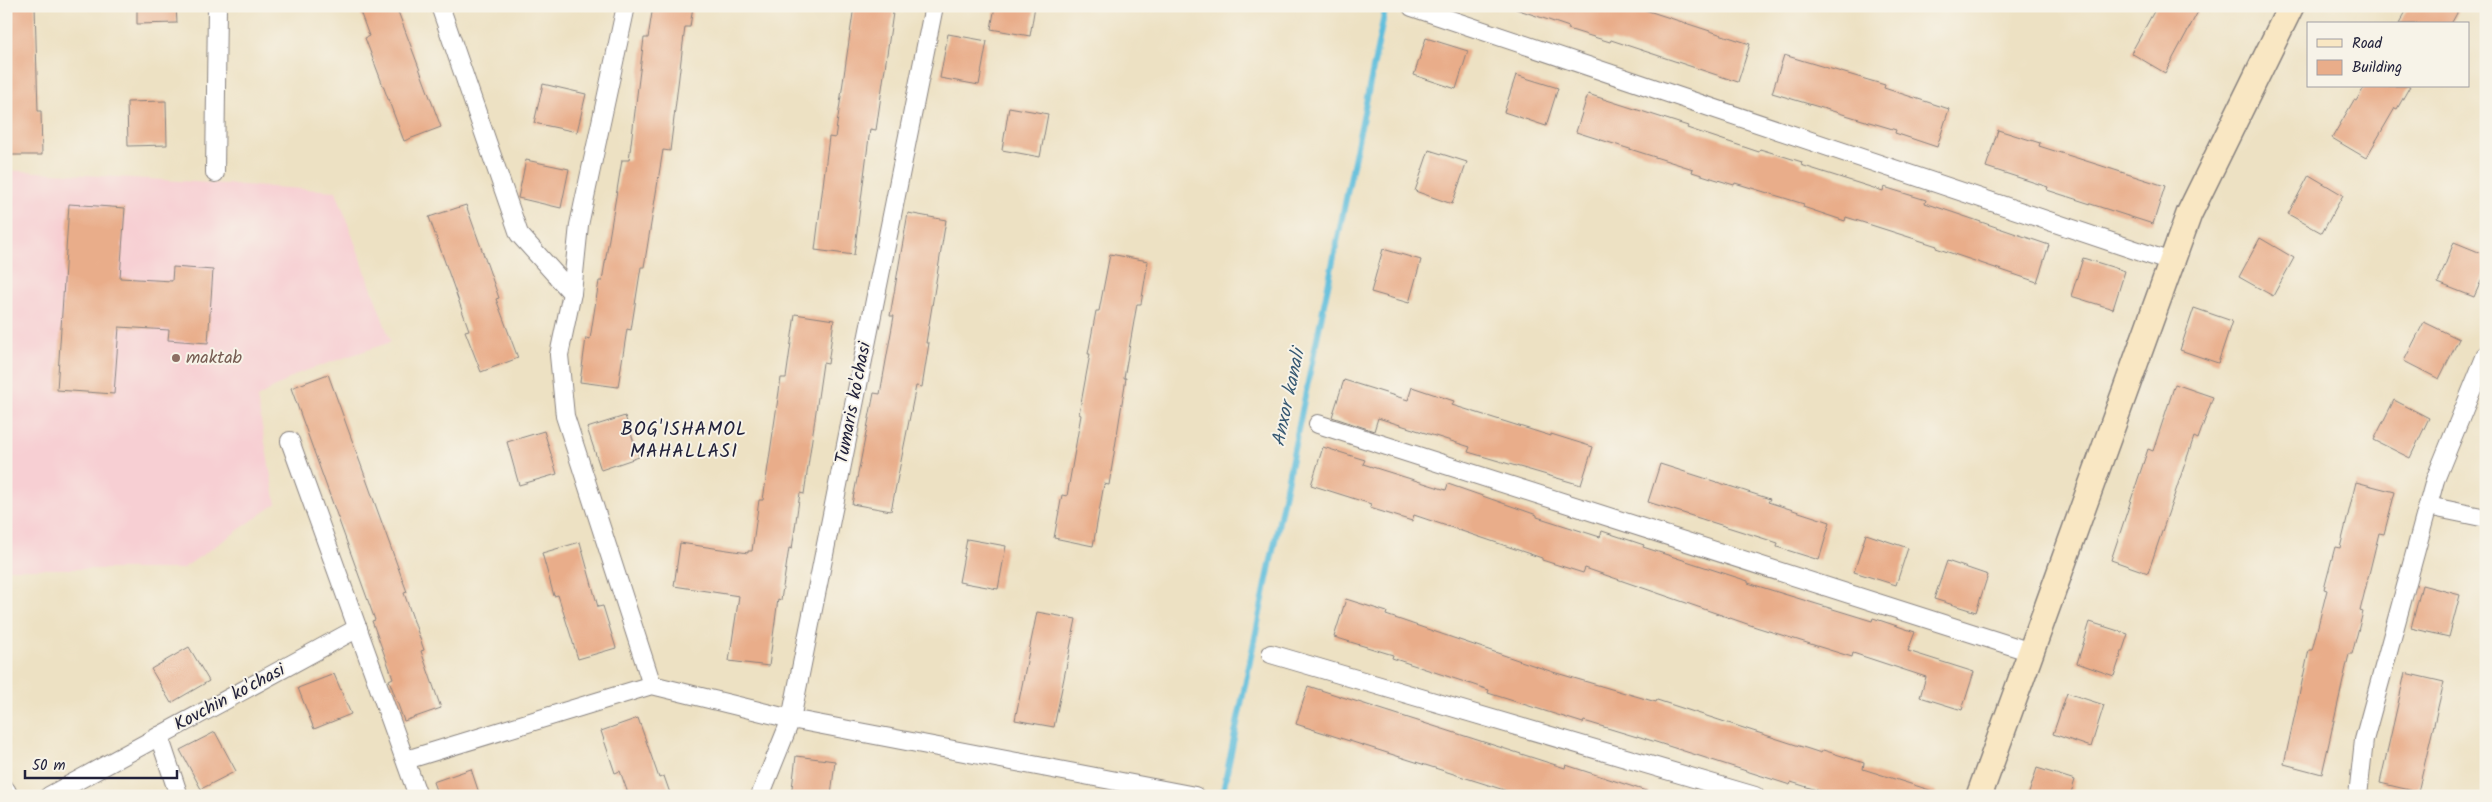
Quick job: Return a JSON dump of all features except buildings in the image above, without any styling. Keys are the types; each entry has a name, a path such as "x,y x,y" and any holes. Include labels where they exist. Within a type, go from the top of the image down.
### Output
{"street":[{"path":"215,173 217,6"},
{"path":"440,6 519,234 572,293"},
{"path":"626,6 579,225 572,293 559,355 565,416 652,685"},
{"name":"Tumaris ko'chasi","path":"760,796 791,719 934,6"},
{"path":"1979,796 2189,214 2291,6"},
{"path":"1412,7 2171,262"},
{"path":"2358,796 2364,740 2435,480 2486,355"},
{"path":"1318,424 2031,652"},
{"path":"290,441 418,796"},
{"path":"2428,506 2486,518"},
{"name":"Kovchin ko'chasi","path":"49,796 358,628"},
{"path":"1271,654 1755,796"},
{"path":"406,760 652,685 791,719 1195,796"},
{"path":"159,736 179,796"},
{"path":"6,790 9,796"}],"shaded area":[{"name":"maktab","path":"6,170 336,191 391,342 299,373 257,398 276,504 182,569 6,569"}],"waterway":[{"name":"Anxor kanali","path":"1222,796 1386,6"}],"place":[{"name":"maktab","path":"176,358"}],"district":[{"name":"BOG'ISHAMOL MAHALLASI","path":"684,441"}]}
